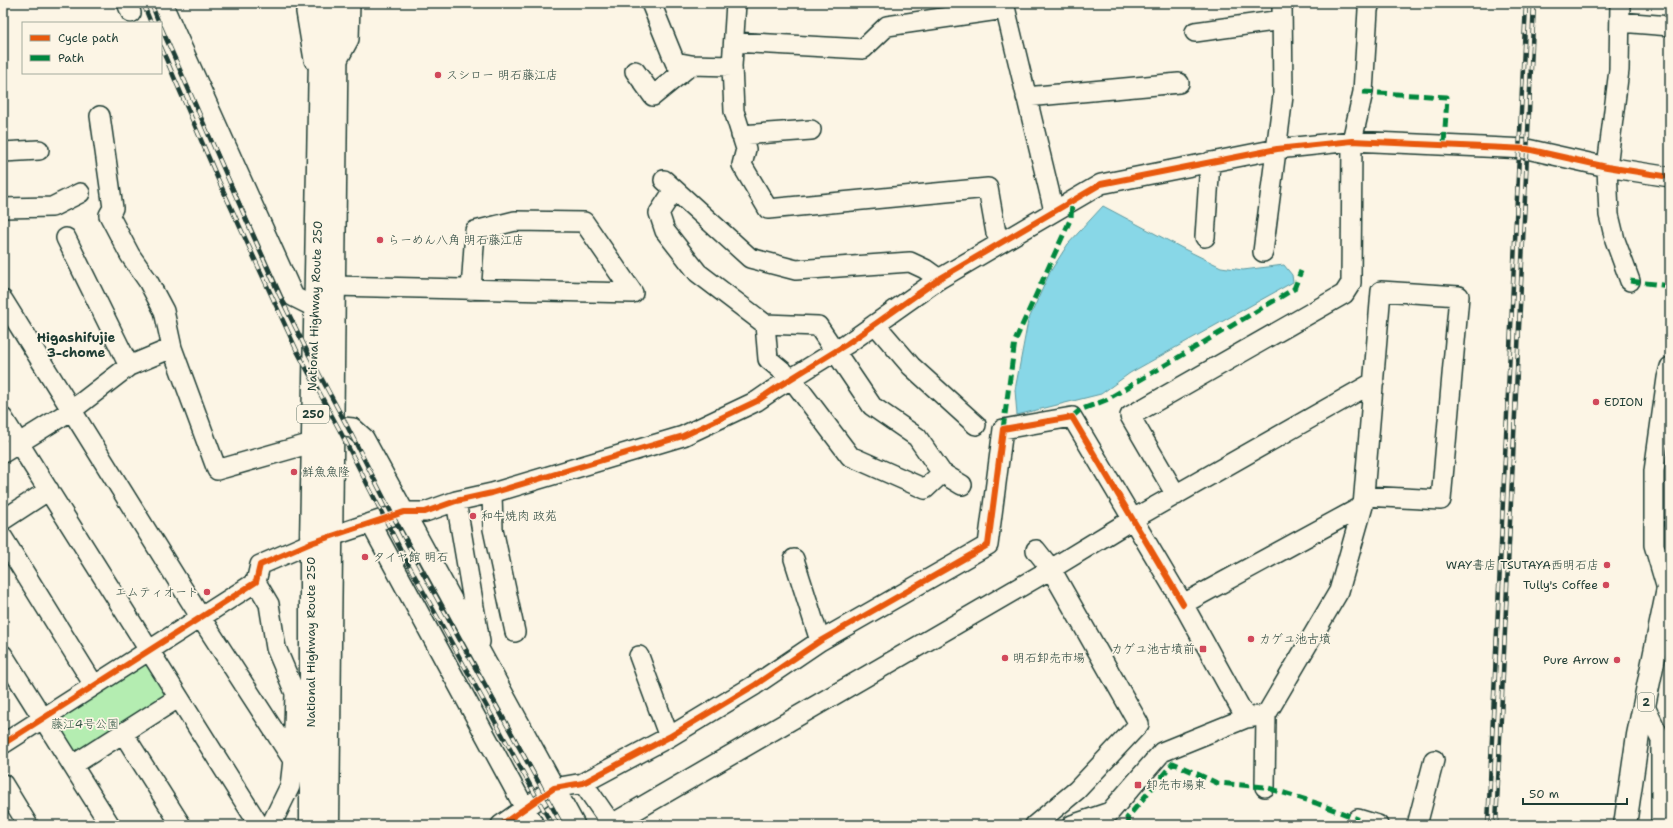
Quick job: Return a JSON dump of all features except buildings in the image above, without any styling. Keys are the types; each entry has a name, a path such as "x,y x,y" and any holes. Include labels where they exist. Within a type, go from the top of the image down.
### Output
{"highway":[{"name":"National Highway Route 250","path":"311,825 312,444 316,308 321,3"},
{"name":"National Highway Route 250","path":"328,825 337,3"},
{"name":"2","path":"1625,825 1638,735 1645,707 1669,584"}],"street":[{"path":"162,3 294,296 316,308"},
{"path":"306,3 306,12 320,97"},
{"path":"336,63 349,39 350,3"},
{"path":"651,3 675,62 691,65 732,66"},
{"path":"736,3 732,66 734,111 746,149 742,165 768,209 988,188 996,233 1004,240"},
{"path":"1176,494 1130,416 1344,294 1351,283 1352,141 1364,92 1368,10 1370,3"},
{"path":"1620,3 1619,70 1607,167 1609,215 1615,240 1630,280"},
{"path":"734,42 863,49 888,26 1005,6 1054,210"},
{"path":"1195,32 1282,12 1283,96 1263,252"},
{"path":"1620,22 1670,26"},
{"path":"635,71 653,96 691,65"},
{"path":"1026,97 1179,83"},
{"path":"100,116 113,208 109,215 130,256 148,281 164,311 172,348 217,470 312,444"},
{"path":"741,135 811,130"},
{"path":"271,825 290,786 294,760 295,693 276,648 268,604 256,582 260,565 311,543 404,512 425,512 456,501 492,493 683,436 757,402 836,351 939,279 1054,210 1101,184 1277,149 1352,141 1527,149 1607,167 1670,177"},
{"path":"3,152 39,150"},
{"path":"1205,237 1210,162"},
{"path":"939,279 925,269 910,262 796,270 750,258 669,185 659,212 664,230 698,273 765,324 818,326 872,406 917,437 942,473 962,485"},
{"path":"3,208 52,207 80,193"},
{"path":"334,286 471,290 548,292 633,293 584,222 515,221 475,231 471,290"},
{"path":"66,238 129,366"},
{"path":"1183,604 1363,501 1441,500 1459,296 1381,291 1351,283"},
{"path":"1265,787 1266,714 1339,591 1363,501 1381,291"},
{"path":"3,300 201,618 294,760"},
{"path":"765,324 768,359 792,378 850,456 925,489 942,473"},
{"path":"875,324 911,366 976,425"},
{"path":"3,453 72,410 129,366 172,348"},
{"path":"1669,584 1654,545 1654,471 1667,378 1670,367"},
{"path":"583,783 612,825 1051,569 1132,519 1374,382"},
{"path":"500,825 554,788 583,783 668,737 755,685 820,641 988,545 1004,429 1072,417 1183,604 1246,718"},
{"path":"3,418 259,825"},
{"path":"333,426 353,428 364,438 575,825"},
{"path":"3,520 49,490"},
{"path":"492,493 493,529 515,632"},
{"path":"456,501 482,656"},
{"path":"371,524 534,825"},
{"path":"3,538 94,685"},
{"path":"1035,825 1077,790 1139,724 1051,569 1036,550"},
{"path":"794,559 820,641"},
{"path":"3,744 256,582"},
{"path":"3,655 110,825"},
{"path":"639,656 668,737"},
{"path":"73,765 178,698"},
{"path":"1645,707 1661,740 1661,825"},
{"path":"1072,825 1110,812 1162,752 1246,718 1266,714"},
{"path":"123,733 181,825"},
{"path":"1418,825 1434,760"},
{"path":"3,784 28,825"},
{"path":"1356,825 1358,819 1378,825"}],"green space":[{"name":"藤江4号公園","path":"147,658 171,696 76,758 50,719"}],"water":[{"path":"1103,206 1221,267 1243,270 1284,265 1292,275 1293,282 1130,373 1101,394 1017,415 1015,390 1028,321 1050,272 1068,244"}],"railway":[{"path":"143,3 151,22"},
{"path":"151,3 159,22"},
{"path":"1488,825 1526,3"},
{"path":"1496,825 1534,3"},
{"path":"162,29 279,294 309,355 413,555 562,825"},
{"path":"162,49 217,177 297,351 406,560 552,825"}],"marked path":[{"path":"1363,92 1447,97 1444,145"},
{"path":"1003,429 1015,341 1071,218 1072,201"},
{"path":"1072,417 1080,410 1106,400 1294,289 1301,271"},
{"path":"1630,281 1670,286"},
{"path":"1130,825 1127,818 1173,763 1217,783 1265,787 1316,803 1358,819"}],"cycle path":[{"path":"3,744 256,582 260,565 311,543 404,512 425,512 456,501 492,493 683,436 757,401 847,344 939,279 1101,184 1277,149 1352,141 1527,149 1607,167 1670,177"},
{"path":"501,825 554,788 583,783 669,737 755,685 820,641 988,545 1003,429 1072,417 1183,604"}],"place":[{"name":"スシロー 明石藤江店","path":"438,75"},
{"name":"らーめん八角 明石藤江店","path":"380,240"},
{"name":"EDION","path":"1596,402"},
{"name":"鮮魚魚隆","path":"294,472"},
{"name":"和牛焼肉 政苑","path":"473,516"},
{"name":"タイヤ館 明石","path":"365,557"},
{"name":"WAY書店 TSUTAYA西明石店","path":"1607,565"},
{"name":"Tully's Coffee","path":"1606,585"},
{"name":"エムティオート","path":"207,592"},
{"name":"カゲユ池古墳","path":"1251,639"},
{"name":"カゲユ池古墳前","path":"1203,649"},
{"name":"明石卸売市場","path":"1005,658"},
{"name":"Pure Arrow","path":"1617,660"},
{"name":"卸売市場東","path":"1138,785"}],"district":[{"name":"Higashifujie 3-chome","path":"76,344"}]}
